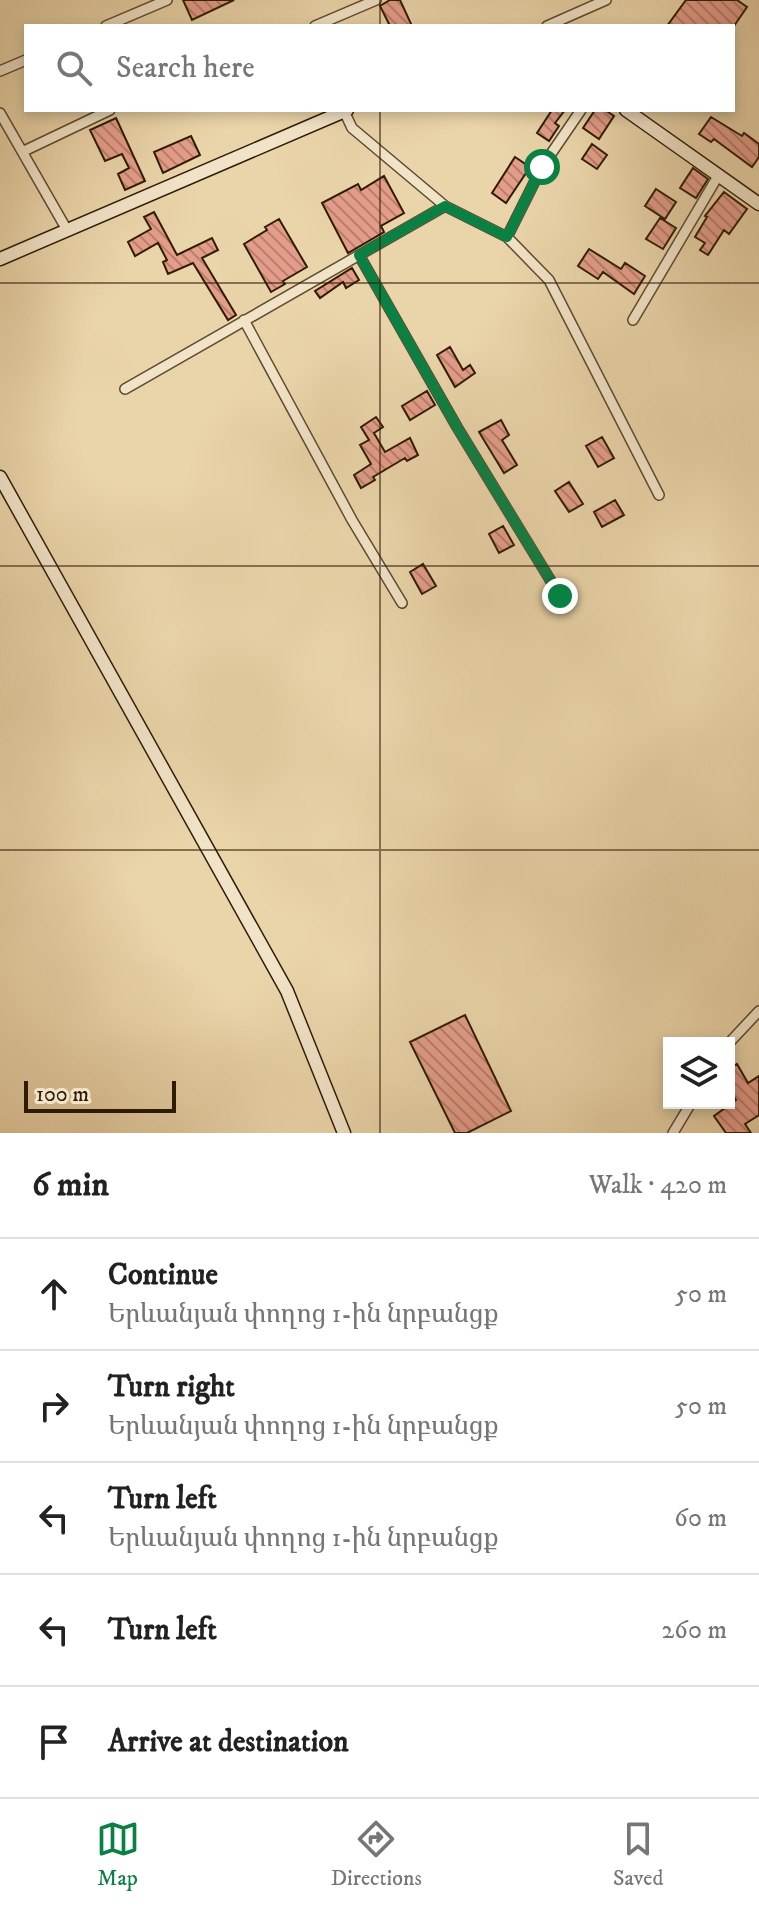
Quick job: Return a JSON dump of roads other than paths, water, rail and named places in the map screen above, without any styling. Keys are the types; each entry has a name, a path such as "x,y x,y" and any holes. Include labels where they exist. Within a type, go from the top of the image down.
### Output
{"main road":[{"path":"0,259 343,112"},
{"path":"629,112 759,204"},
{"path":"0,477 287,991 344,1133"}],"street":[{"path":"111,24 167,0"},
{"path":"320,24 376,0"},
{"path":"551,24 588,4 606,0"},
{"path":"0,71 24,61"},
{"path":"24,151 106,112"},
{"path":"345,112 352,128 445,206 507,237 549,280 659,495"},
{"path":"507,237 542,167 580,112"},
{"path":"0,113 67,230"},
{"path":"633,320 718,176"},
{"path":"125,389 445,206"},
{"path":"359,255 457,427 560,596"},
{"path":"244,320 352,520 402,603"},
{"path":"735,1037 759,1011"},
{"path":"673,1133 687,1109"}]}
